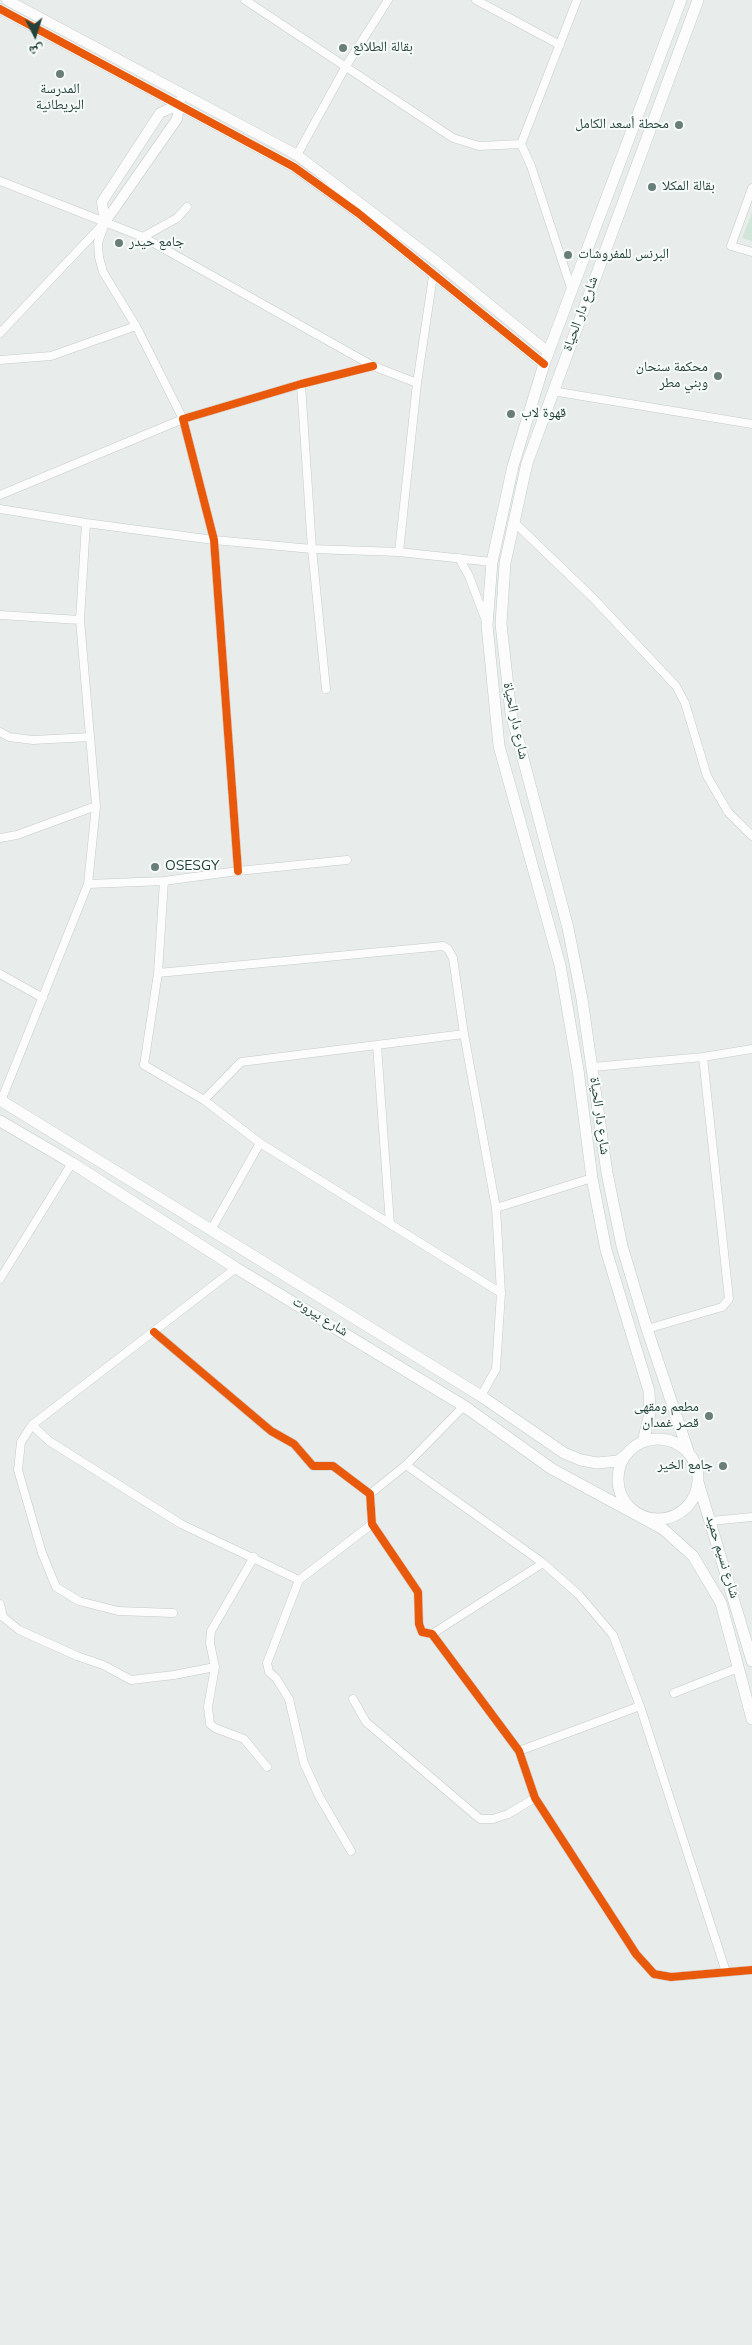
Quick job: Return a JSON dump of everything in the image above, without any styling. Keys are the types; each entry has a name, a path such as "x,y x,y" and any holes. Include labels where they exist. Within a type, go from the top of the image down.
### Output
{"main road":[{"name":"شارع دار الحياة","path":"643,1442 650,1413 649,1390 606,1250 592,1178 578,1070 560,965 499,746 487,625 492,562 513,466 544,364 681,0"},
{"name":"شارع دار الحياة","path":"689,1454 647,1329 622,1246 607,1173 593,1067 568,928 511,713 505,677 501,624 502,593 514,522 527,463 698,0"},
{"path":"646,97 660,102"},
{"path":"525,426 538,431"},
{"name":"شارع بيروت","path":"1,1101 211,1230 261,1263 481,1396 564,1453 581,1460 597,1463 618,1460 626,1455"},
{"name":"شارع بيروت","path":"0,1121 72,1163 236,1268 253,1276 464,1406 552,1469 594,1494 639,1515"},
{"path":"592,1178 607,1173"},
{"path":"253,1276 261,1263"},
{"path":"655,1439 668,1440 680,1445 689,1454 698,1472 698,1482 691,1500 677,1514 664,1518 639,1515 628,1505 621,1494 618,1480 620,1467 626,1455 643,1442 655,1439"},
{"name":"شارع نسيم حميد","path":"698,1482 752,1661"},
{"name":"شارع نسيم حميد","path":"639,1515 663,1529 693,1556 721,1603 752,1718"}],"street":[{"path":"246,0 453,138 479,146 521,144"},
{"path":"297,155 346,66 388,0"},
{"path":"476,0 560,46"},
{"path":"572,292 531,166 521,144 577,0"},
{"path":"13,1 297,155 436,261 548,352"},
{"path":"0,10 294,167 358,213 433,276 544,364"},
{"path":"0,333 105,222 177,118 178,105 185,94"},
{"path":"178,105 160,113 102,202 105,222 98,242 103,272 136,326 184,419 214,540 238,871"},
{"path":"0,181 143,237 374,366 417,383"},
{"path":"752,188 730,246 752,252"},
{"path":"143,237 171,222 187,207"},
{"path":"400,552 417,383 433,276"},
{"path":"0,360 51,356 136,326"},
{"path":"0,494 184,419 301,384 374,366"},
{"path":"301,384 312,550 326,689"},
{"path":"552,391 752,424"},
{"path":"0,509 86,523 214,540 312,550 400,552 492,562"},
{"path":"514,522 593,598 676,686 684,703 707,776 728,812 752,836"},
{"path":"1,1101 88,884 96,806 80,620 86,523"},
{"path":"459,558 469,576 487,625"},
{"path":"0,615 80,620"},
{"path":"0,732 10,737 33,740 90,737"},
{"path":"0,838 16,835 96,806"},
{"path":"88,884 164,881 347,860"},
{"path":"164,881 158,973 144,1065 204,1100 260,1143 501,1293"},
{"path":"158,973 444,946 448,949 453,958 464,1034 496,1208 501,1293 496,1369 481,1396"},
{"path":"0,974 43,998"},
{"path":"204,1100 242,1062 464,1034"},
{"path":"376,1046 390,1224"},
{"path":"593,1067 702,1057 752,1049"},
{"path":"647,1329 722,1307 729,1299 702,1057"},
{"path":"211,1230 260,1143"},
{"path":"0,1279 72,1163"},
{"path":"496,1208 592,1178"},
{"path":"174,1613 118,1611 79,1601 56,1587 42,1553 18,1470 21,1442 32,1425 236,1268"},
{"path":"154,1332 271,1432 294,1444 313,1466 333,1466 370,1494 372,1524 418,1592 419,1624 422,1632 432,1634 519,1751 535,1798 636,1954 654,1974 671,1977 752,1970"},
{"path":"370,1494 406,1465 464,1406"},
{"path":"32,1425 49,1441 182,1524 300,1580"},
{"path":"406,1465 543,1563 579,1595 613,1635 640,1706 726,1972"},
{"path":"711,1522 752,1517"},
{"path":"351,1851 319,1796 304,1763 289,1699 267,1668 267,1663 300,1580 372,1524"},
{"path":"254,1557 211,1631 210,1643 215,1667 208,1707 210,1724 215,1728 244,1738 267,1767"},
{"path":"432,1634 543,1563"},
{"path":"0,1604 3,1617 19,1630 77,1656 103,1665 131,1680 174,1675 215,1667"},
{"path":"674,1693 738,1668"},
{"path":"353,1699 366,1722 480,1819 493,1819 508,1814 535,1798"},
{"path":"519,1751 640,1706"}],"green space":[{"path":"752,213 752,241 742,238"}],"cycle path":[{"path":"0,9 294,167 358,213 544,364"},
{"path":"238,871 214,540 183,419 301,384 373,366"},
{"path":"154,1332 271,1431 294,1444 313,1466 333,1466 370,1494 372,1524 418,1592 419,1624 422,1632 432,1634 519,1751 535,1798 636,1954 654,1974 671,1977 752,1970"}],"place":[{"name":"بقالة الطلائع","path":"343,48"},
{"name":"المدرسة البريطانية","path":"60,74"},
{"name":"محطة أسعد الكامل","path":"679,125"},
{"name":"بقالة المكلا","path":"652,187"},
{"name":"جامع حيدر","path":"119,243"},
{"name":"البرنس للمفروشات","path":"568,255"},
{"name":"محكمة سنحان وبني مطر","path":"718,376"},
{"name":"قهوة لاب","path":"511,414"},
{"name":"OSESGY","path":"155,867"},
{"name":"مطعم ومقهى قصر غمدان","path":"709,1416"},
{"name":"جامع الخير","path":"723,1466"}]}
